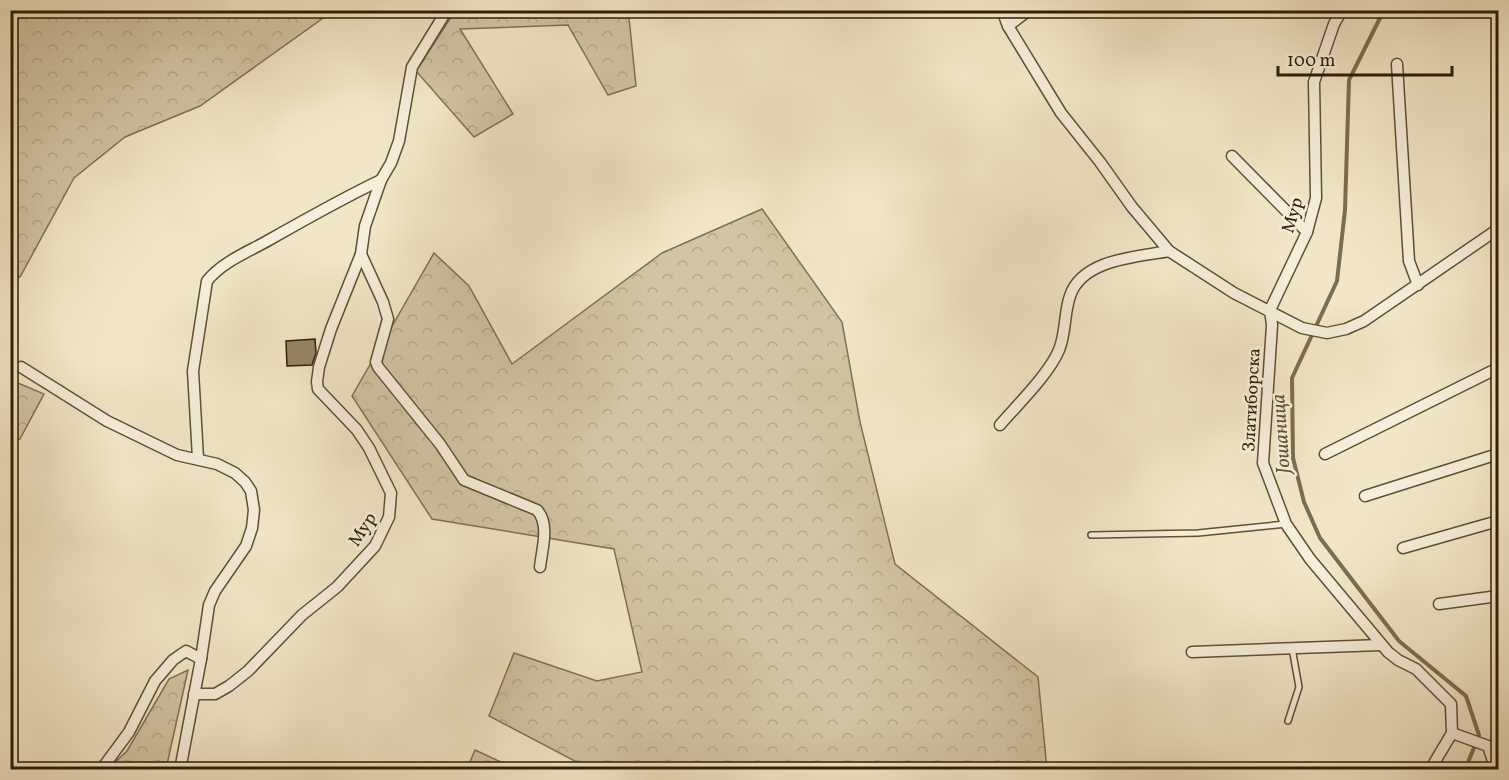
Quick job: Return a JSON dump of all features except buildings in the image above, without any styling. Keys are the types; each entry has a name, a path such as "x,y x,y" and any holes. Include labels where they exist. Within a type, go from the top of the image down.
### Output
{"street":[{"name":"Мур","path":"194,694 214,694 249,671 302,615 337,587 375,546 389,517 391,493 369,448 357,430 318,388 317,382 331,329 361,254 364,226 399,141 412,67 447,10"},
{"path":"1002,10 1008,26 1061,113 1132,207 1169,251 1234,293 1302,328 1327,333 1346,329 1364,321 1498,229"},
{"path":"1008,26 1029,10"},
{"name":"Мур","path":"1270,310 1307,232 1316,198 1314,82 1334,24 1342,10"},
{"path":"1397,64 1409,261 1418,285"},
{"path":"1232,156 1307,232"},
{"path":"198,458 193,371 207,281 214,272 234,260 348,195 381,180"},
{"path":"1000,425 1039,380 1059,350 1070,296 1076,283 1090,271 1114,262 1169,251"},
{"path":"361,254 383,302 388,319 376,362 378,367 440,444 464,480 537,510 541,514 544,522 540,567"},
{"name":"Златиборска","path":"1270,310 1272,325 1263,464 1286,524 1310,559 1381,645 1398,660 1416,669 1452,704 1452,733"},
{"path":"21,367 107,421 177,455 198,458 235,473 251,491 254,510 252,528 246,546 215,591 209,605 180,770"},
{"path":"1325,454 1498,368"},
{"path":"1365,496 1498,454"},
{"path":"1403,548 1498,521"},
{"path":"1439,604 1498,596"},
{"path":"1192,652 1381,645"},
{"path":"101,770 129,732 155,681 173,660 186,651 201,659"},
{"path":"1430,770 1452,733 1488,746 1496,770"}],"lane":[{"path":"1091,536 1198,533 1286,524"},
{"path":"1288,721 1299,687 1292,648"}],"green space":[{"path":"10,11 333,11 200,106 125,137 74,178 20,277 11,277"},
{"path":"455,11 637,11 629,18 636,86 608,95 568,25 460,29 513,114 474,137 416,71"},
{"path":"762,209 842,322 860,422 895,564 1038,677 1047,769 590,769 489,716 514,653 597,681 642,672 614,549 432,519 352,396 434,253 469,286 512,364 662,253"},
{"path":"11,380 44,394 20,439 11,443"},
{"path":"188,670 166,769 108,769 127,751 169,679"},
{"path":"475,750 516,769 467,769"}],"waterway":[{"name":"Јошаница","path":"1384,10 1349,80 1345,210 1337,281 1292,378 1293,458 1304,502 1320,538 1399,641 1466,696 1479,735 1465,770"}]}
